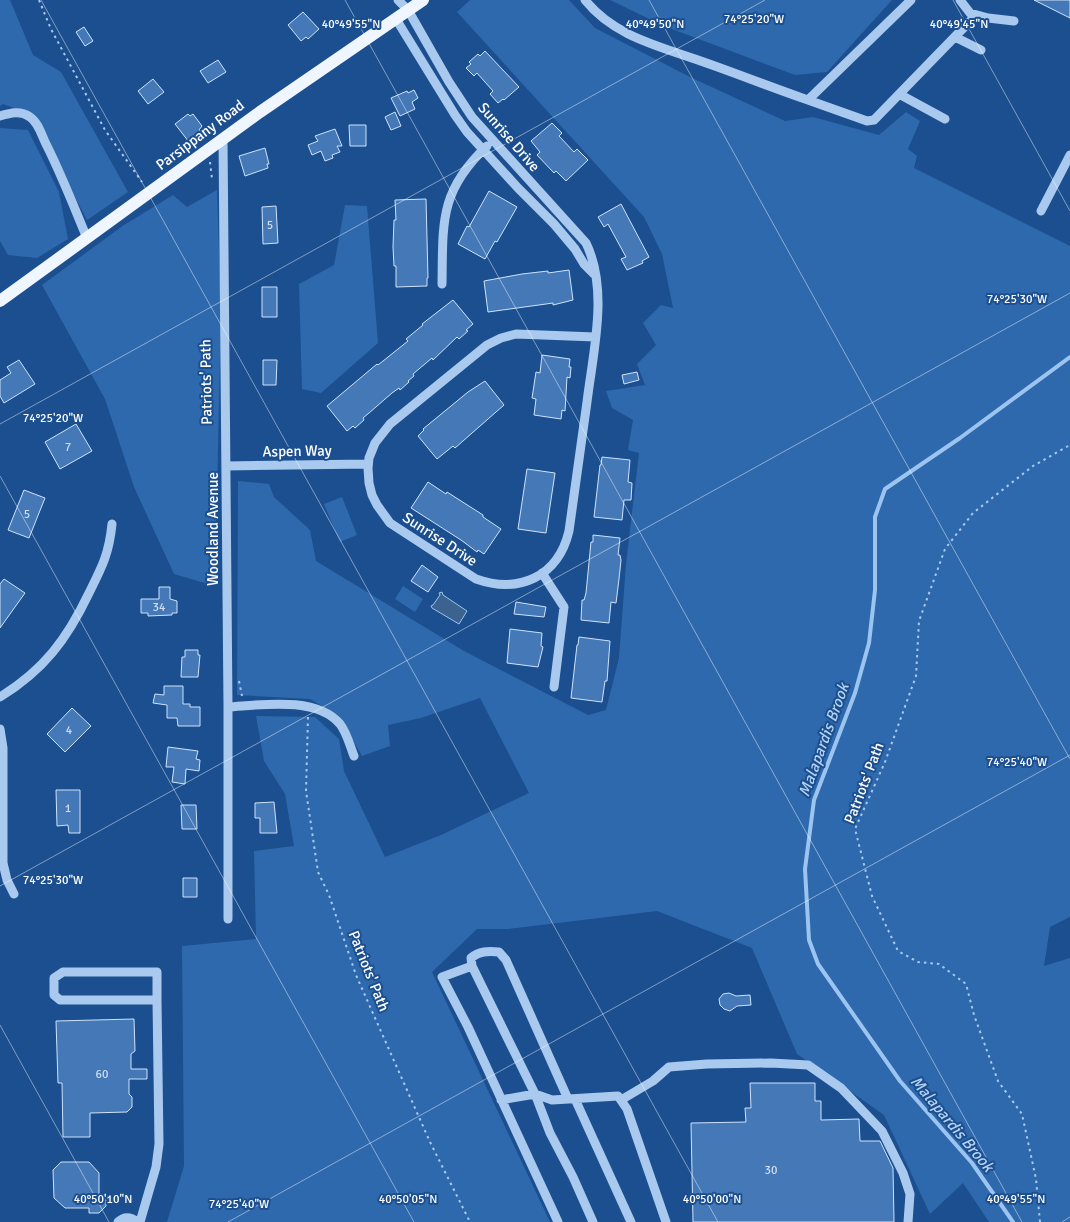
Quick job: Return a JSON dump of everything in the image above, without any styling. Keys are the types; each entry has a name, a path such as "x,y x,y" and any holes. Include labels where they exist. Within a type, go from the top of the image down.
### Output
{"main road":[{"name":"Parsippany Road","path":"0,301 260,112 424,0"}],"street":[{"name":"Sunrise Drive","path":"398,0 408,10 462,103 493,141 531,184 563,216 586,244 594,259 599,312 596,337 569,532 561,553 542,573 532,579 510,585 486,582 468,574 390,522 372,495 368,464 375,443 390,424 487,345 501,338 516,334 596,337"},
{"path":"585,0 591,8 620,31 645,43 867,121 874,120 976,15"},
{"path":"808,100 911,0"},
{"path":"960,0 970,13 1014,21"},
{"name":"Sunrise Drive","path":"396,19 455,115 468,132 518,188 554,224 575,249 584,264 594,274"},
{"path":"955,37 981,50"},
{"path":"899,94 945,119"},
{"path":"0,116 21,113 30,117 38,126 60,172 87,238"},
{"name":"Woodland Avenue","path":"223,140 228,919"},
{"path":"442,284 442,236 448,202 454,186 475,157 493,141"},
{"path":"1041,211 1070,154"},
{"path":"554,224 563,216"},
{"name":"Aspen Way","path":"226,466 368,464"},
{"path":"0,697 31,675 50,658 66,637 106,558 110,545 112,524"},
{"path":"542,573 564,607 554,687"},
{"path":"228,707 274,704 307,706 319,710 329,715 341,726 354,756"},
{"path":"0,729 3,748 3,863 14,894"},
{"path":"593,1222 573,1177 550,1133 535,1094 472,966 471,958 476,954 488,951 499,952 506,960 631,1222"},
{"path":"472,966 442,977 468,1027 558,1222"},
{"path":"118,1222 124,1218 129,1218 139,1222 156,1167 159,1144 157,972 63,972 54,978 54,995 60,1000 157,1000"},
{"path":"621,1100 653,1081 668,1067 771,1063 808,1065 841,1088 882,1131 903,1173 910,1194 908,1222"},
{"path":"501,1100 535,1094 552,1100 618,1096 630,1118 666,1222"}],"path":[{"path":"38,0 50,29 105,130 146,187"},
{"path":"210,162 213,182"},
{"name":"Patriots' Path","path":"1040,1222 1036,1179 1022,1114 998,1081 974,1015 966,984 939,964 918,962 898,951 872,896 855,829 886,762 916,676 919,621 945,549 973,513 1033,466 1070,445"},
{"name":"Patriots' Path","path":"308,712 306,792 318,872 329,895 356,975 430,1142 470,1222"}],"shaded area":[{"path":"0,0 10,0 33,55 61,72 128,192 87,220 31,114 3,104 0,106"},
{"path":"470,0 569,0 595,28 690,77 785,121 813,117 879,135 906,112 920,121 908,149 917,156 914,168 1070,246 1070,917 1050,927 1044,966 1070,958 1070,1222 989,1222 963,1183 930,1214 884,1115 797,1054 752,948 657,911 508,929 477,929 432,972 550,1222 167,1222 184,1166 182,946 256,939 254,851 294,846 285,794 264,761 256,716 315,717 339,739 344,771 385,857 441,835 529,793 480,698 421,718 388,725 390,746 362,756 339,716 310,699 237,695 238,481 269,484 274,497 310,530 316,561 464,651 588,715 606,710 619,658 626,564 639,453 628,450 633,420 612,408 606,391 645,385 637,364 656,345 643,323 661,305 673,308 662,254 644,217 457,12"},
{"path":"610,0 892,0 827,72 795,75 664,26"},
{"path":"0,128 28,130 59,192 68,239 37,258 8,255 0,241"},
{"path":"217,190 221,311 215,586 174,574 134,487 105,399 42,285 124,225 173,195 187,207"},
{"path":"345,205 367,206 378,343 321,393 302,389 299,284 334,265"},
{"path":"342,497 357,535 340,542 324,504"},
{"path":"403,586 423,599 415,612 395,599"},
{"path":"442,592 443,595 467,611 459,624 432,608 431,606 440,595 439,593"}],"building":[{"path":"1034,0 1070,0 1070,18"},
{"path":"303,12 319,29 308,39 306,37 301,41 288,25"},
{"path":"84,27 93,41 85,46 76,32"},
{"path":"485,51 519,87 498,103 490,94 493,91 477,73 474,76 466,68 471,64 469,62"},
{"path":"218,60 226,72 208,83 200,71"},
{"path":"153,79 164,92 148,104 138,91"},
{"path":"414,90 418,98 412,102 415,109 400,116 391,98"},
{"path":"395,112 401,126 391,130 385,117"},
{"path":"188,114 190,116 193,114 202,126 199,130 201,132 189,142 175,124"},
{"path":"552,123 562,133 559,136 574,152 577,149 588,160 566,181 556,171 554,173 537,155 540,152 531,141"},
{"path":"349,125 366,125 366,146 350,146"},
{"path":"335,129 342,146 337,146 340,152 332,155 333,158 325,161 321,151 312,155 308,145 318,141 315,136"},
{"path":"265,148 269,164 267,164 268,168 245,176 239,156"},
{"path":"489,191 517,207 485,259 458,244"},
{"path":"426,199 427,286 396,287 396,266 394,266 393,247 394,220 396,220 395,200"},
{"path":"621,204 649,257 642,261 643,263 627,270 621,259 626,257 608,224 604,227 598,217"},
{"path":"276,206 278,243 263,244 262,207"},
{"path":"569,270 573,300 553,305 553,303 488,312 484,281 522,274"},
{"path":"262,287 277,287 277,317 262,317"},
{"path":"453,300 473,324 466,330 468,331 459,339 457,337 433,360 432,358 413,374 414,376 409,382 400,390 399,388 392,393 363,418 364,420 355,428 353,426 347,431 327,406 408,341 406,339 422,324"},
{"path":"542,355 570,359 570,378 567,377 565,411 562,410 561,419 534,415 536,399 532,398 536,372 540,373"},
{"path":"19,360 35,384 4,403 0,396 0,380 11,373 7,367"},
{"path":"263,360 277,360 276,385 263,385"},
{"path":"637,372 639,380 624,384 622,375"},
{"path":"485,381 504,405 455,448 453,446 437,459 418,436 423,429 468,392"},
{"path":"76,424 92,451 60,469 45,442"},
{"path":"602,457 630,460 628,482 632,483 631,500 624,500 622,520 594,517"},
{"path":"527,469 555,473 546,533 518,529"},
{"path":"428,482 483,515 483,517 501,529 484,554 478,550 477,552 411,508"},
{"path":"24,490 45,498 29,538 8,530"},
{"path":"593,535 620,538 618,555 620,555 621,560 616,603 611,602 609,623 581,620 582,600 584,600 586,593"},
{"path":"422,565 438,577 428,592 411,581"},
{"path":"4,579 25,593 0,628 0,584"},
{"path":"159,587 170,587 170,599 177,601 177,613 148,616 148,613 141,613 141,599 159,599"},
{"path":"516,602 546,607 544,617 514,614"},
{"path":"510,629 542,633 541,646 543,647 538,667 507,663"},
{"path":"579,637 610,641 607,681 605,681 602,702 571,698"},
{"path":"185,650 198,650 198,655 200,655 198,677 181,677 182,657 185,657"},
{"path":"164,686 183,686 183,704 190,704 190,707 200,707 200,726 178,726 177,718 167,718 167,705 153,703 155,694 164,695"},
{"path":"72,708 91,726 65,752 47,734"},
{"path":"168,747 198,751 196,759 200,760 199,771 186,769 185,784 172,782 174,767 166,767"},
{"path":"56,790 80,790 80,833 69,833 68,825 57,826"},
{"path":"274,802 277,833 260,833 260,818 255,818 255,803"},
{"path":"181,805 196,805 197,829 182,829"},
{"path":"183,878 197,878 197,897 183,897"},
{"path":"729,993 736,996 750,995 751,1005 737,1006 730,1011 724,1009 720,1005 719,999 723,994"},
{"path":"134,1019 135,1051 131,1054 131,1069 147,1069 147,1079 129,1079 129,1094 132,1097 132,1107 127,1112 90,1113 90,1137 63,1137 62,1083 58,1083 56,1021"},
{"path":"750,1083 815,1083 815,1101 821,1101 821,1120 859,1119 860,1141 880,1141 893,1168 894,1222 693,1222 691,1123 746,1122 745,1108 751,1108"},
{"path":"61,1162 89,1162 99,1173 99,1197 106,1197 106,1206 99,1213 89,1213 89,1208 65,1208 54,1198 53,1170"}],"waterway":[{"name":"Malapardis Brook","path":"1013,1222 972,1163 900,1081 818,964 809,940 805,869 814,800 855,693 869,643 875,590 875,517 885,489 960,438 1070,357"}]}
